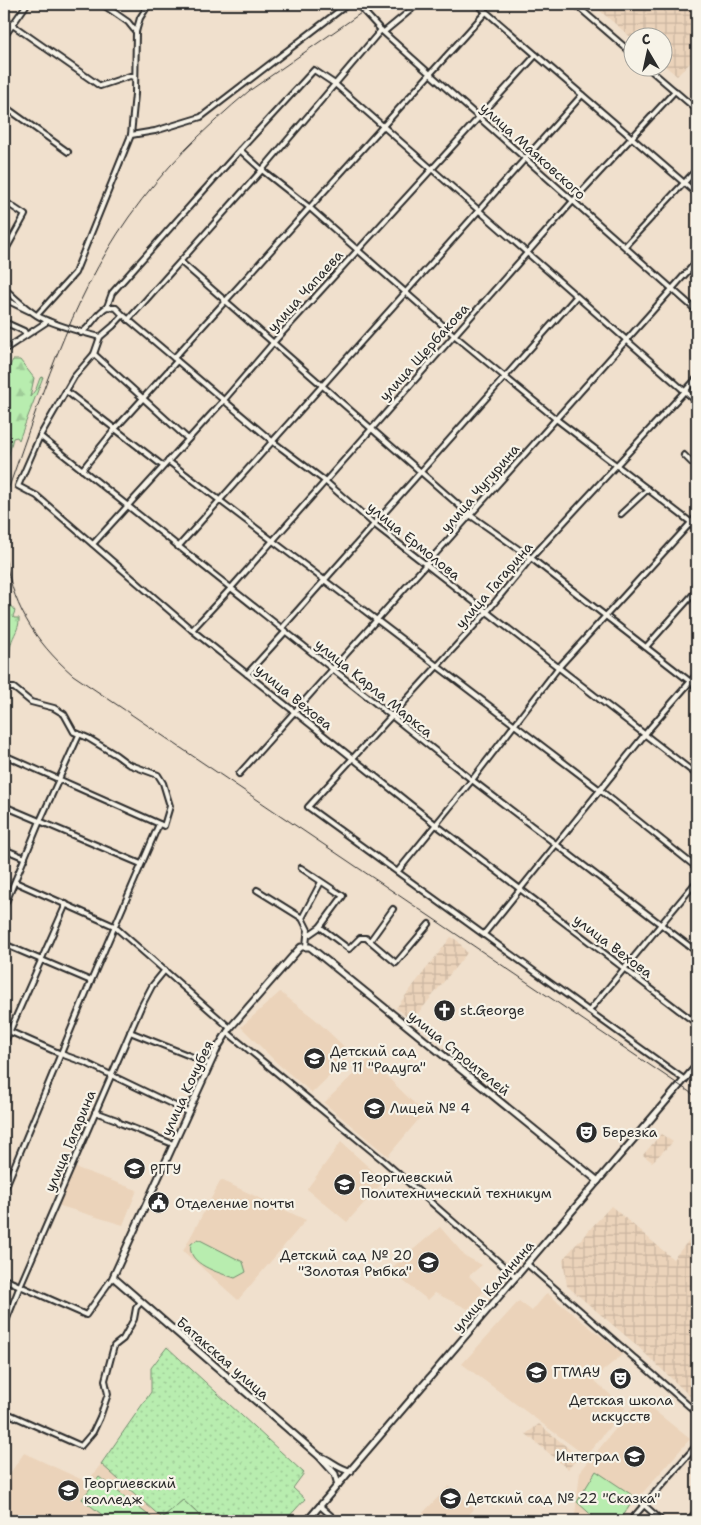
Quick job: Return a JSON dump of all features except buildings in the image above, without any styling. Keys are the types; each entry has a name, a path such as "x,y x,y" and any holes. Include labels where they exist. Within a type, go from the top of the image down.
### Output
{"main road":[{"name":"улица Кочубея","path":"112,1277 218,1047 229,1030 298,950 306,946"},
{"name":"улица Строителей","path":"306,946 314,950 598,1181"},
{"name":"улица Калинина","path":"307,1521 697,1065"},
{"name":"Батакская улица","path":"112,1277 319,1456 335,1474 338,1485"},
{"name":"Батакская улица","path":"319,1456 350,1471"}],"street":[{"path":"4,37 27,4"},
{"path":"102,4 128,22 136,32"},
{"path":"36,314 74,273 131,135 136,32 140,18 149,4"},
{"path":"131,135 155,131 201,116 348,4"},
{"name":"улица Маяковского","path":"357,4 430,74 697,311"},
{"path":"128,320 383,31 418,4"},
{"path":"477,4 697,194"},
{"path":"575,4 624,46"},
{"path":"82,470 226,301 486,12"},
{"path":"128,22 140,18"},
{"path":"4,20 100,86 130,76 135,77"},
{"name":"улица Чапаева","path":"93,544 224,400 273,343 536,55"},
{"path":"82,333 106,307 112,293 314,70 335,84 697,402"},
{"path":"660,78 697,110"},
{"name":"улица Щербакова","path":"192,630 573,202 675,91"},
{"path":"178,547 582,95"},
{"path":"4,106 68,152"},
{"path":"240,150 310,208 454,335 556,419 697,528"},
{"path":"625,246 697,169"},
{"path":"4,201 25,215 4,252"},
{"name":"улица Чугурина","path":"239,774 697,260"},
{"path":"181,262 470,515 531,558 697,687"},
{"path":"4,288 42,319 82,333 100,337 123,316"},
{"path":"248,674 325,581 576,297"},
{"path":"4,299 36,314"},
{"name":"улица Ермолова","path":"106,307 116,308 123,316 272,441 426,566 697,775"},
{"path":"4,350 48,321"},
{"path":"4,322 24,331 26,334"},
{"name":"улица Вехова","path":"100,337 94,354 74,377 40,436 18,486 37,496 192,630 435,824 697,1024"},
{"path":"94,354 188,439"},
{"name":"улица Гагарина","path":"398,871 308,807 486,613 531,558 697,378"},
{"path":"66,391 163,466"},
{"name":"улица Карла Маркса","path":"40,436 472,780 697,952"},
{"path":"684,455 692,463 697,461"},
{"path":"168,461 600,790 697,868"},
{"path":"621,514 648,489"},
{"path":"686,1080 589,1012 398,871 472,780 558,668 697,516"},
{"path":"646,647 697,590"},
{"path":"484,934 645,735 697,674"},
{"path":"4,692 8,688 14,688 31,702 54,708 64,714 74,732 88,738 128,764 158,775 163,783 170,806 164,826 4,755"},
{"path":"4,906 58,779 79,735"},
{"path":"4,806 141,864"},
{"path":"4,1188 159,824"},
{"path":"4,849 25,858"},
{"path":"300,868 343,896 320,927 307,936"},
{"path":"589,1012 697,881"},
{"path":"15,882 114,926 165,970 229,1030 384,1161 516,1277"},
{"path":"302,918 321,882"},
{"path":"257,890 302,918 308,930 306,946"},
{"path":"4,1044 66,904"},
{"path":"370,940 393,909"},
{"path":"320,927 348,948 360,938 366,938 396,963 428,924"},
{"path":"4,944 91,981"},
{"name":"улица Гагарина","path":"4,1326 130,1032 152,986 165,970"},
{"path":"4,1029 112,1074 188,1112"},
{"path":"130,1032 210,1064"},
{"path":"95,1112 173,1144"},
{"path":"527,1264 697,1413"},
{"name":"улица Кочубея","path":"20,1286 86,1315 112,1277"},
{"path":"4,1278 20,1286"},
{"path":"4,1415 9,1414 81,1446 93,1432 108,1394 105,1380 114,1346 122,1339 134,1319 136,1308 141,1302"},
{"path":"630,1521 697,1445"},
{"path":"644,1505 662,1521"},
{"path":"320,1506 337,1521"},
{"path":"688,1521 697,1511"}],"shaded area":[{"path":"592,4 697,4 697,56 677,76 674,73 674,28 624,28 624,31"},
{"path":"451,937 458,941 467,953 412,1021 396,1008"},
{"path":"280,992 315,1019 352,1054 312,1093 277,1063 241,1027"},
{"name":"Лицей № 4","path":"369,1059 424,1113 388,1156 324,1103"},
{"path":"661,1134 673,1142 652,1162 643,1155"},
{"name":"Георгиевский Политехнический техникум","path":"341,1142 384,1181 347,1222 307,1189"},
{"path":"74,1167 137,1190 123,1225 57,1205"},
{"path":"221,1180 306,1220 238,1300 183,1251"},
{"path":"611,1206 673,1259 697,1231 697,1389 692,1398 633,1342 567,1286 563,1259"},
{"name":"Детский сад № 20 \"Золотая Рыбка\"","path":"440,1227 465,1256 482,1265 469,1276 484,1291 468,1309 435,1293 428,1300 389,1270"},
{"name":"ГТМАУ","path":"547,1293 623,1354 593,1379 625,1408 586,1456 462,1364 519,1301 532,1311"},
{"name":"Интеграл","path":"640,1399 690,1439 618,1521 569,1521 575,1515 580,1472"},
{"path":"539,1424 579,1457 568,1469 526,1434"},
{"name":"Георгиевский колледж","path":"24,1453 87,1482 101,1464 162,1518 183,1500 206,1521 4,1521 4,1482"},
{"name":"Детский сад № 22 \"Сказка\"","path":"449,1486 474,1509 463,1521 415,1521"}],"green space":[{"path":"13,360 20,360 34,378 30,397 36,389 40,378 43,377 19,440 17,437 13,438 4,473 4,383"},
{"path":"10,605 15,611 14,618 19,618 19,622 4,667 4,606"},
{"path":"198,1239 243,1262 246,1272 235,1278 205,1267 194,1257 191,1251 191,1244"},
{"path":"167,1347 304,1473 293,1488 305,1499 285,1521 206,1521 183,1500 162,1518 101,1464 151,1392 151,1368"},
{"path":"596,1471 635,1497 620,1521 598,1521 577,1502"},
{"path":"99,1477 156,1521 110,1521 82,1499"},
{"path":"183,1500 200,1516 194,1521 167,1521 162,1518"}],"railway":[{"path":"4,501 43,391 72,319 108,250 142,199 185,150 249,91 374,4"},
{"path":"4,516 7,496"},
{"path":"4,550 12,587 26,619 46,648 73,675 697,1097"}],"place":[{"name":"st.George","path":"444,1010"},
{"name":"Детский сад № 11 \"Радуга\"","path":"314,1059"},
{"name":"Лицей № 4","path":"374,1108"},
{"name":"Березка","path":"586,1132"},
{"name":"РГГУ","path":"134,1169"},
{"name":"Георгиевский Политехнический техникум","path":"345,1185"},
{"name":"Отделение почты","path":"159,1203"},
{"name":"Детский сад № 20 \"Золотая Рыбка\"","path":"428,1263"},
{"name":"ГТМАУ","path":"537,1372"},
{"name":"Детская школа искусств","path":"621,1378"},
{"name":"Интеграл","path":"635,1456"},
{"name":"Георгиевский колледж","path":"68,1491"},
{"name":"Детский сад № 22 \"Сказка\"","path":"450,1498"}]}
